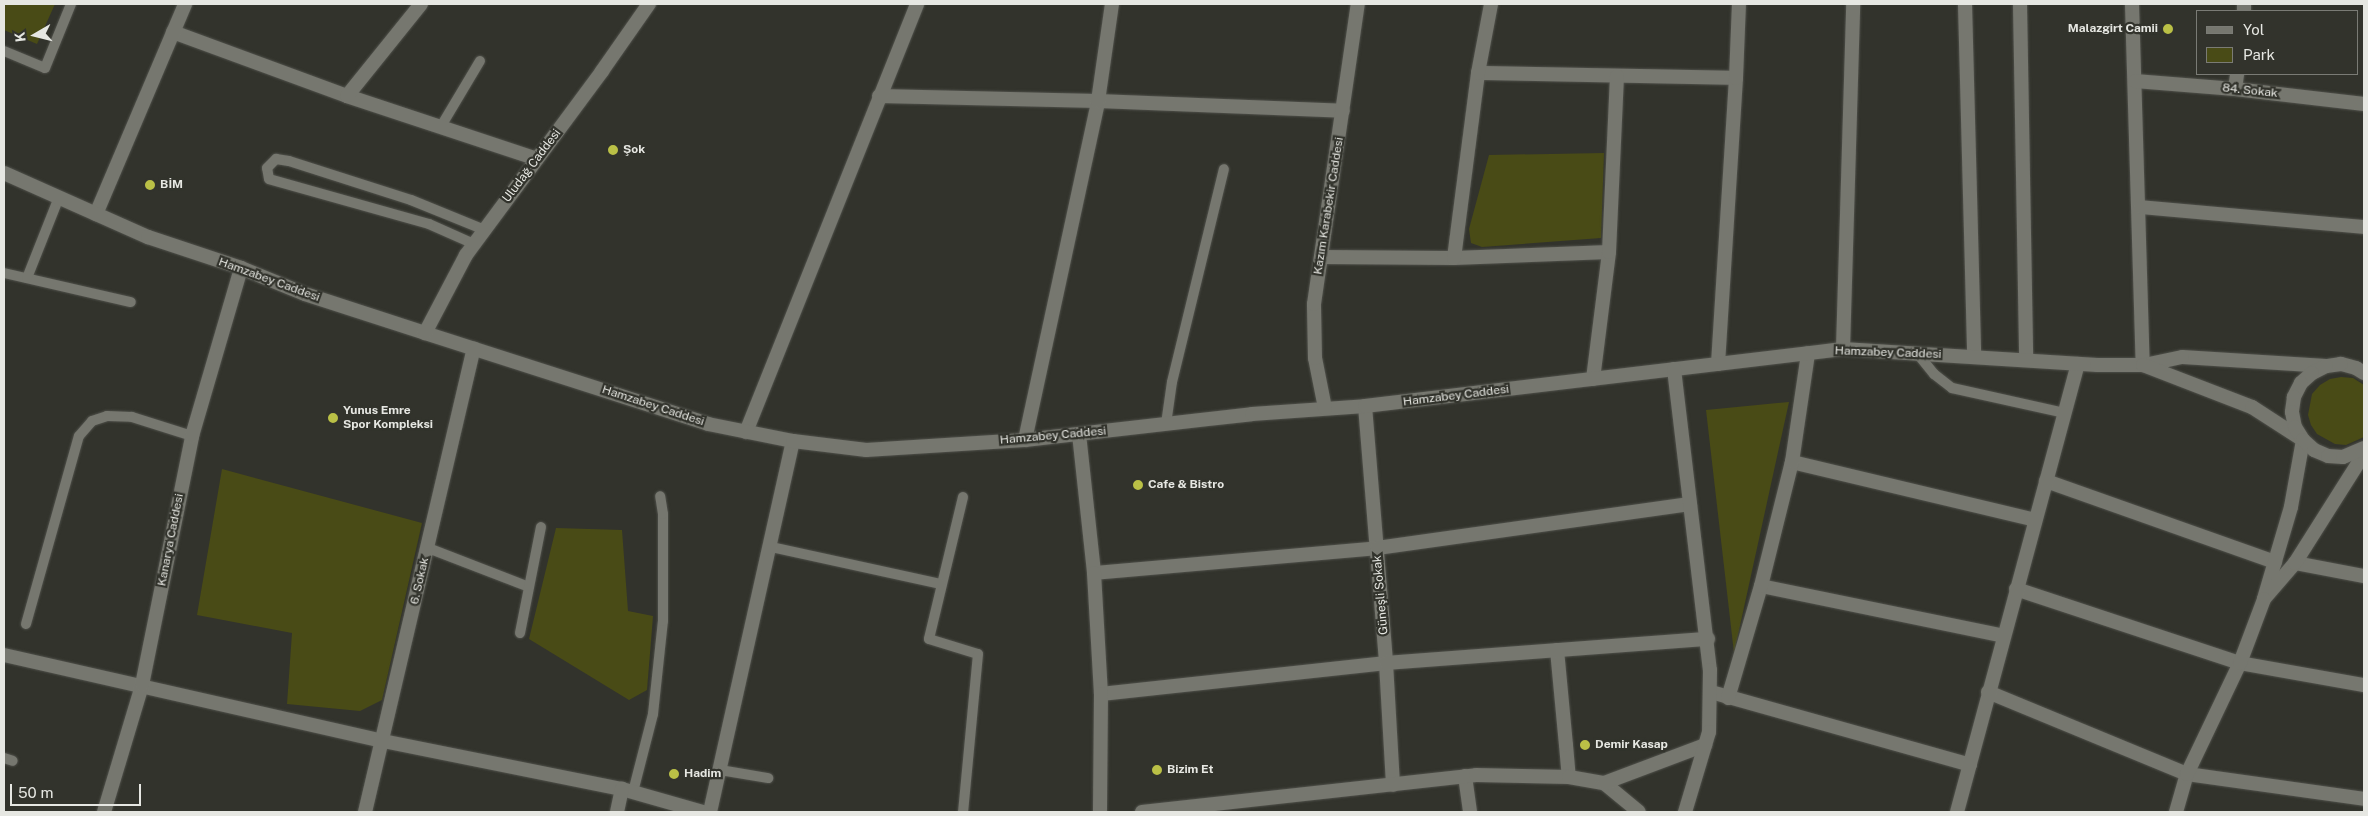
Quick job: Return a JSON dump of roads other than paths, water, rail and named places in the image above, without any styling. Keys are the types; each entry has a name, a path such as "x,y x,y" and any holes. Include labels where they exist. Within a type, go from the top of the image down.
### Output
{"street":[{"path":"96,214 185,4"},
{"path":"348,96 421,4"},
{"name":"Uludağ Caddesi","path":"425,333 466,255 649,4"},
{"path":"746,432 917,4"},
{"path":"1025,440 1098,101 1112,4"},
{"name":"Kazım Karabekir Caddesi","path":"1326,408 1315,358 1314,304 1358,4"},
{"path":"1454,258 1478,73 1490,4"},
{"path":"1718,364 1736,78 1738,4"},
{"path":"1843,349 1853,4"},
{"path":"1965,4 1974,356"},
{"path":"2020,4 2026,360"},
{"path":"2132,4 2140,207 2143,365"},
{"path":"173,32 348,96 537,160"},
{"path":"1478,73 1736,78"},
{"path":"2235,89 2237,75"},
{"path":"1593,379 1609,252 1617,76"},
{"name":"84. Sokak","path":"2136,80 2364,104"},
{"path":"879,96 1098,101 1343,111"},
{"name":"Hamzabey Caddesi","path":"4,173 148,237 241,268 305,294 474,349 708,424 793,442 866,450 1025,440 1166,424 1326,408 1365,406 1843,349 2078,364 2143,365"},
{"path":"2140,207 2364,227"},
{"path":"1321,257 1454,258 1609,252"},
{"name":"Kanarya Caddesi","path":"104,812 142,685 192,436 241,268"},
{"name":"6. Sokak","path":"365,812 474,349"},
{"path":"1728,698 1761,586 1792,462 1808,352"},
{"path":"2143,365 2182,357 2326,366 2341,364 2362,369"},
{"path":"1957,812 2078,364"},
{"path":"2143,365 2252,407 2303,440 2314,450 2328,456 2343,457 2364,448"},
{"path":"2176,812 2187,774 2240,663 2264,599 2275,562 2290,507 2303,440 2295,427 2292,412 2294,398 2301,383 2312,373 2326,366"},
{"path":"1674,369 1708,639 1710,692 1709,732 1685,812"},
{"name":"Güneşli Sokak","path":"1365,406 1394,785"},
{"path":"1079,434 1094,573 1101,694 1100,812"},
{"path":"710,812 771,547 793,442"},
{"path":"2264,599 2295,563 2364,454"},
{"path":"1792,462 2035,520"},
{"path":"2046,481 2275,562"},
{"path":"1094,573 1377,548 1690,504"},
{"path":"2295,563 2364,576"},
{"path":"1761,586 2004,636"},
{"path":"2016,588 2240,663 2364,686"},
{"path":"1101,694 1386,663 1708,639"},
{"path":"1558,650 1570,777"},
{"path":"4,655 383,741 627,791 702,812"},
{"path":"1710,692 1970,765"},
{"path":"1988,692 2187,774 2364,799"},
{"path":"1142,812 1465,776 1570,777 1604,782 1704,745"},
{"path":"1465,776 1470,812"},
{"path":"1604,782 1639,812"},
{"path":"617,812 627,791"}],"lane":[{"path":"4,51 45,68 71,4"},
{"path":"440,128 480,61"},
{"path":"474,244 429,224 269,179 268,168 276,159 289,161 412,200 485,230"},
{"path":"1166,424 1172,382 1224,169"},
{"path":"27,278 59,197"},
{"path":"4,273 132,302"},
{"path":"1917,353 1934,374 1952,388 2065,413"},
{"path":"26,624 79,436 92,421 107,416 132,417 192,436"},
{"path":"627,791 653,714 663,621 663,514 660,496"},
{"path":"962,497 929,638 978,654 963,812"},
{"path":"520,633 540,527"},
{"path":"771,547 941,584"},
{"path":"428,548 529,587"},
{"path":"720,770 768,778"}],"place":[{"name":"Malazgirt Camii","path":"2168,29"},
{"name":"Şok","path":"613,150"},
{"name":"BİM","path":"150,185"},
{"name":"Yunus Emre Spor Kompleksi","path":"333,418"},
{"name":"Cafe & Bistro","path":"1138,485"},
{"name":"Demir Kasap","path":"1585,745"},
{"name":"Bizim Et","path":"1157,770"},
{"name":"Hadim","path":"674,774"}]}
